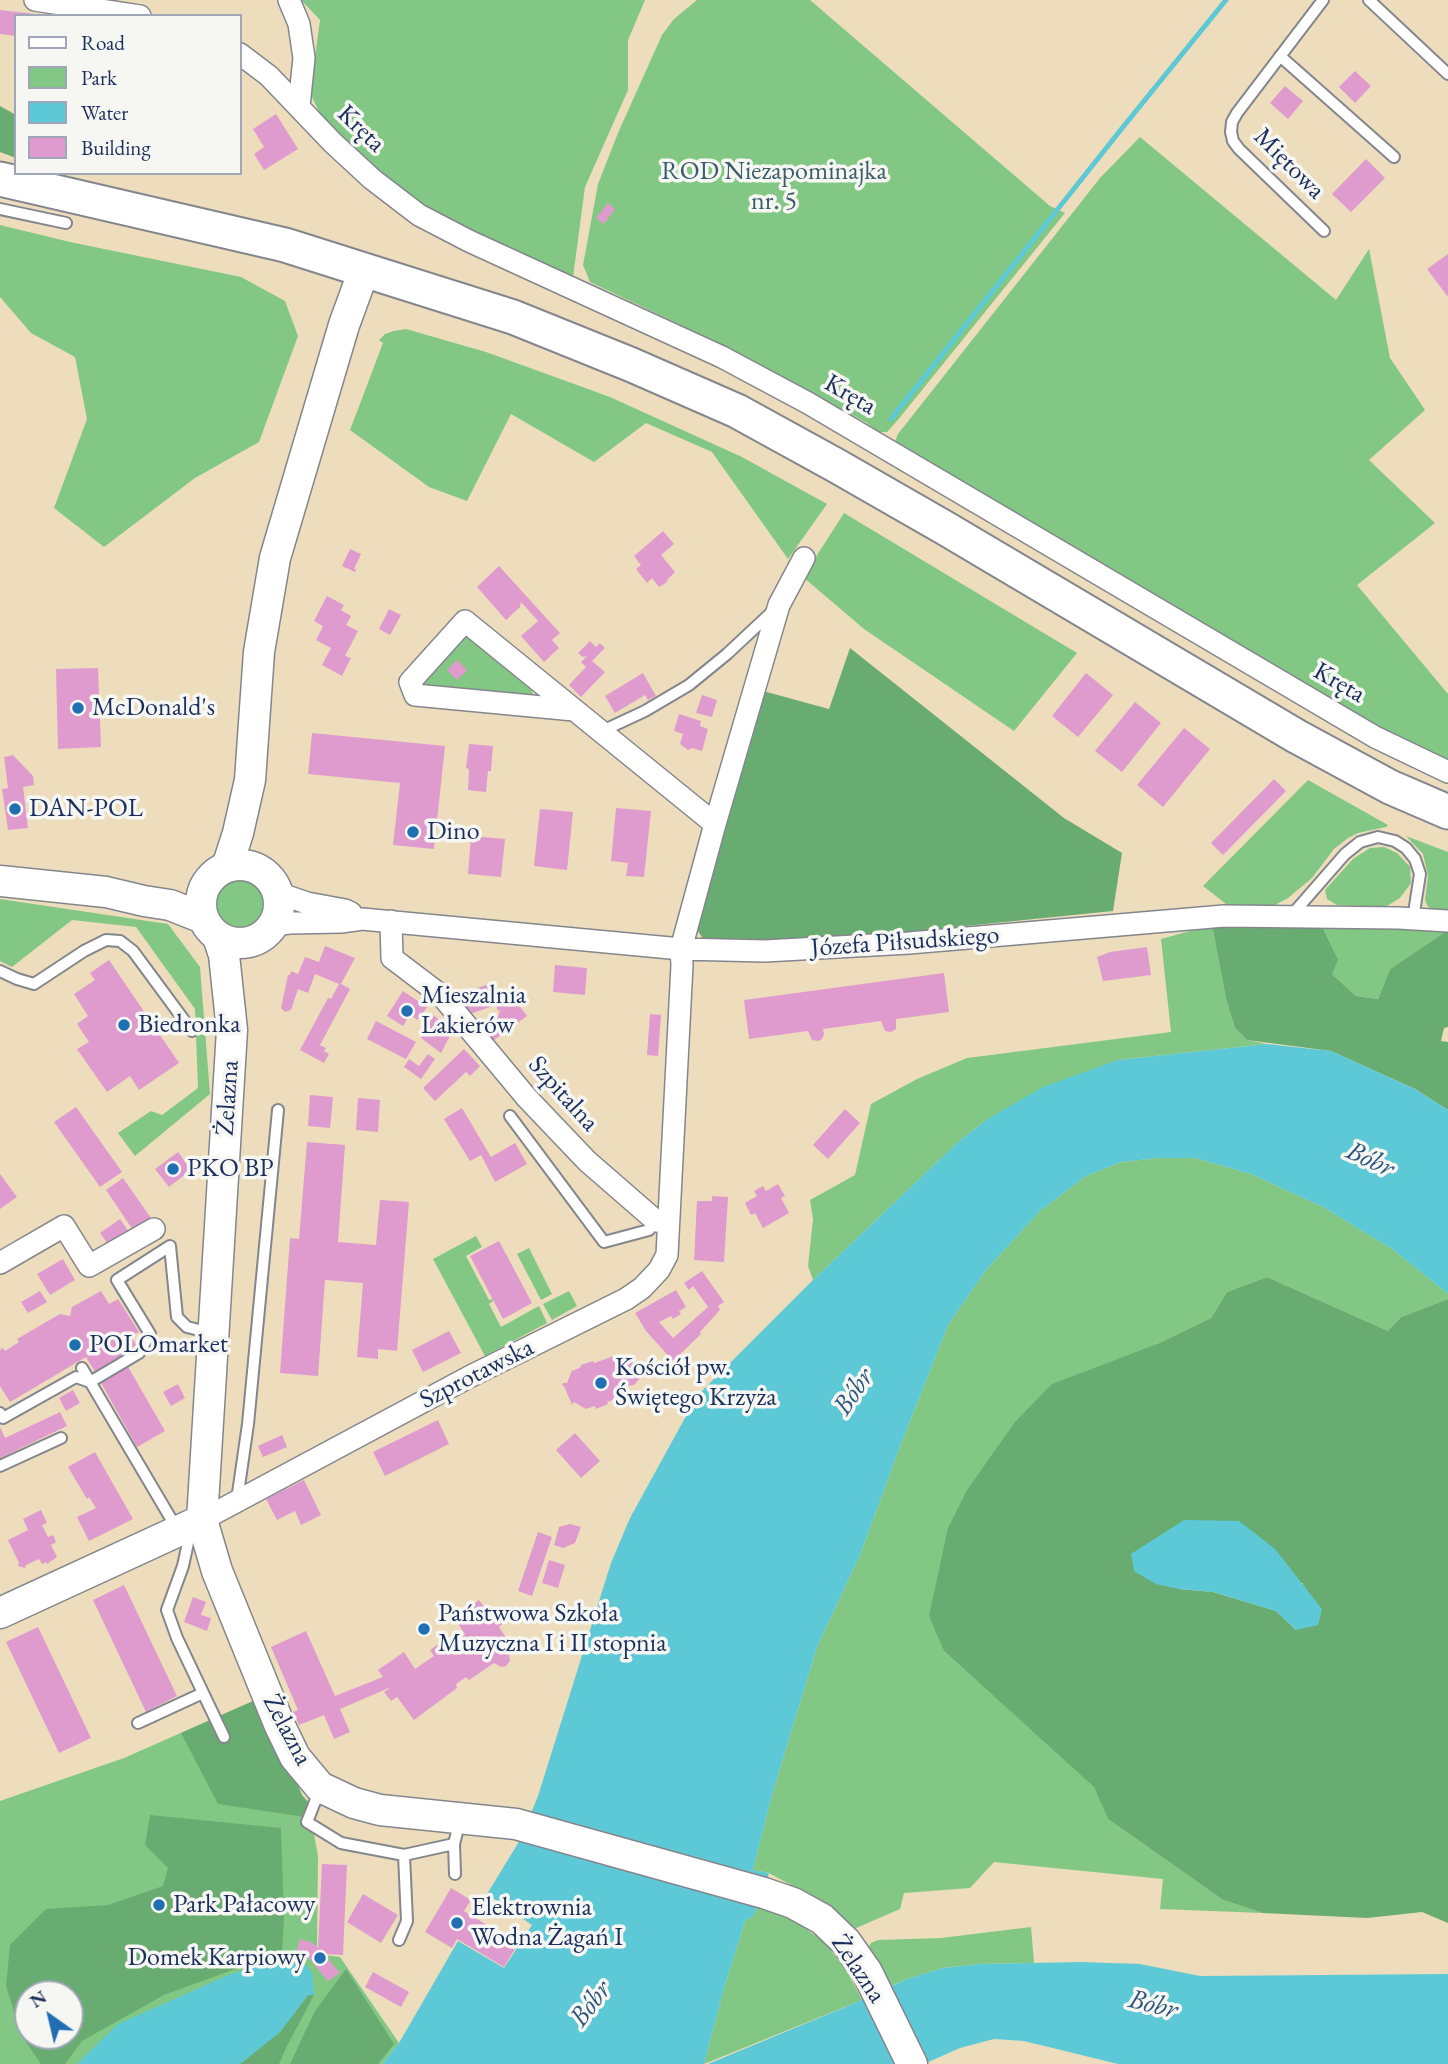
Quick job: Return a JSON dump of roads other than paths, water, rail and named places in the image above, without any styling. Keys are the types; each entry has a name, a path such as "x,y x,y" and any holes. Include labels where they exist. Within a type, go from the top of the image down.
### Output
{"main road":[{"path":"0,179 272,242 513,317 632,365 737,411 933,521 1296,736 1390,787 1448,812"}],"street":[{"path":"35,0 127,14"},
{"path":"289,0 299,24 304,58 299,106"},
{"name":"Kręta","path":"242,56 269,76 333,143 372,179 419,215 469,241 722,357 808,402 1352,723 1448,772"},
{"path":"258,869 250,780 259,652 275,558 344,325 364,270"},
{"path":"681,949 779,605 804,558"},
{"path":"574,710 415,695 410,682 465,621 715,824"},
{"path":"232,1030 224,955 201,905 202,893 218,874 250,780"},
{"path":"106,892 142,887 187,888 218,874 248,866 258,869 274,883 280,904 278,915 249,953 232,1030"},
{"path":"0,881 106,892 170,905 211,928 229,942 242,944 289,923 362,919"},
{"path":"278,893 307,903 345,910 362,919"},
{"name":"Józefa Piłsudskiego","path":"362,919 681,949 765,951 909,943 1224,916 1448,922"},
{"name":"Szpitalna","path":"390,921 392,958 442,996 527,1098 587,1161 662,1222"},
{"name":"Szprotawska","path":"0,1613 191,1526 469,1377 626,1299 642,1288 659,1270 667,1255 662,1222 682,965 681,949"},
{"name":"Żelazna","path":"232,1030 214,1333 191,1526 217,1571 295,1757 320,1787 354,1803 457,1831 516,1824 793,1903 822,1919 846,1942 867,1972 912,2064"},
{"path":"0,1263 64,1226 89,1266 154,1229"}],"lane":[{"name":"Miętowa","path":"1323,0 1232,121 1233,141 1239,149 1324,231"},
{"path":"1368,0 1448,74"},
{"path":"1280,56 1394,158"},
{"path":"0,209 66,223"},
{"path":"600,732 645,711 689,685 779,605"},
{"path":"1289,917 1345,854 1360,842 1378,837 1395,841 1406,848 1415,859 1420,874 1413,919"},
{"path":"0,971 34,984 95,945 106,940 120,941 133,951 192,1031"},
{"path":"237,1500 248,1424 278,1110"},
{"path":"510,1116 604,1242 649,1230 662,1222"},
{"path":"90,1382 139,1353 150,1334 117,1280 170,1246 177,1317 187,1327 214,1333"},
{"path":"82,1368 191,1526 183,1566 167,1610 177,1638 224,1737"},
{"path":"0,1413 3,1418 76,1377 90,1382"},
{"path":"0,1466 61,1438"},
{"path":"138,1723 203,1693"},
{"path":"320,1787 307,1822 341,1843 404,1855 457,1831 455,1874"},
{"path":"399,1940 407,1921 404,1855"}],"water":[{"name":"Bóbr","path":"1267,1044 1331,1051 1415,1089 1448,1110 1448,1294 1392,1249 1323,1207 1251,1174 1195,1158 1158,1158 1122,1162 1086,1176 1040,1211 987,1269 948,1325 860,1555 817,1647 772,1795 753,1870 769,1873 754,1915 745,1921 704,2064 382,2064 399,2043 458,1941 504,1968 532,1925 487,1894 520,1840 538,1796 611,1563 630,1518 697,1396 813,1280 957,1143 986,1120 1043,1087 1118,1060"},
{"path":"1184,1520 1239,1521 1275,1549 1322,1609 1318,1625 1296,1630 1276,1611 1213,1592 1156,1584 1134,1571 1131,1554"},
{"path":"298,1958 312,1972 314,1995 308,1995 280,2032 240,2064 77,2064 118,2024 231,1974 279,1960"},
{"name":"Bóbr","path":"980,1964 1140,1964 1200,1976 1448,1974 1448,2064 1118,2064 1024,2041 994,2039 960,2048 924,2064 708,2064 907,1979 943,1968"}],"waterway":[{"path":"891,419 1226,0"}],"place":[{"name":"McDonald's","path":"78,708"},
{"name":"DAN-POL","path":"15,809"},
{"name":"Dino","path":"413,832"},
{"name":"Mieszalnia Lakierów","path":"407,1011"},
{"name":"Biedronka","path":"124,1025"},
{"name":"PKO BP","path":"173,1169"},
{"name":"POLOmarket","path":"75,1345"},
{"name":"Kościół pw. Świętego Krzyża","path":"601,1383"},
{"name":"Państwowa Szkoła Muzyczna I i II stopnia","path":"424,1629"},
{"name":"Park Pałacowy","path":"159,1905"},
{"name":"Elektrownia Wodna Żagań I","path":"457,1923"},
{"name":"Domek Karpiowy","path":"320,1958"}],"park label":[{"name":"ROD Niezapominajka nr. 5","path":"774,187"}]}
